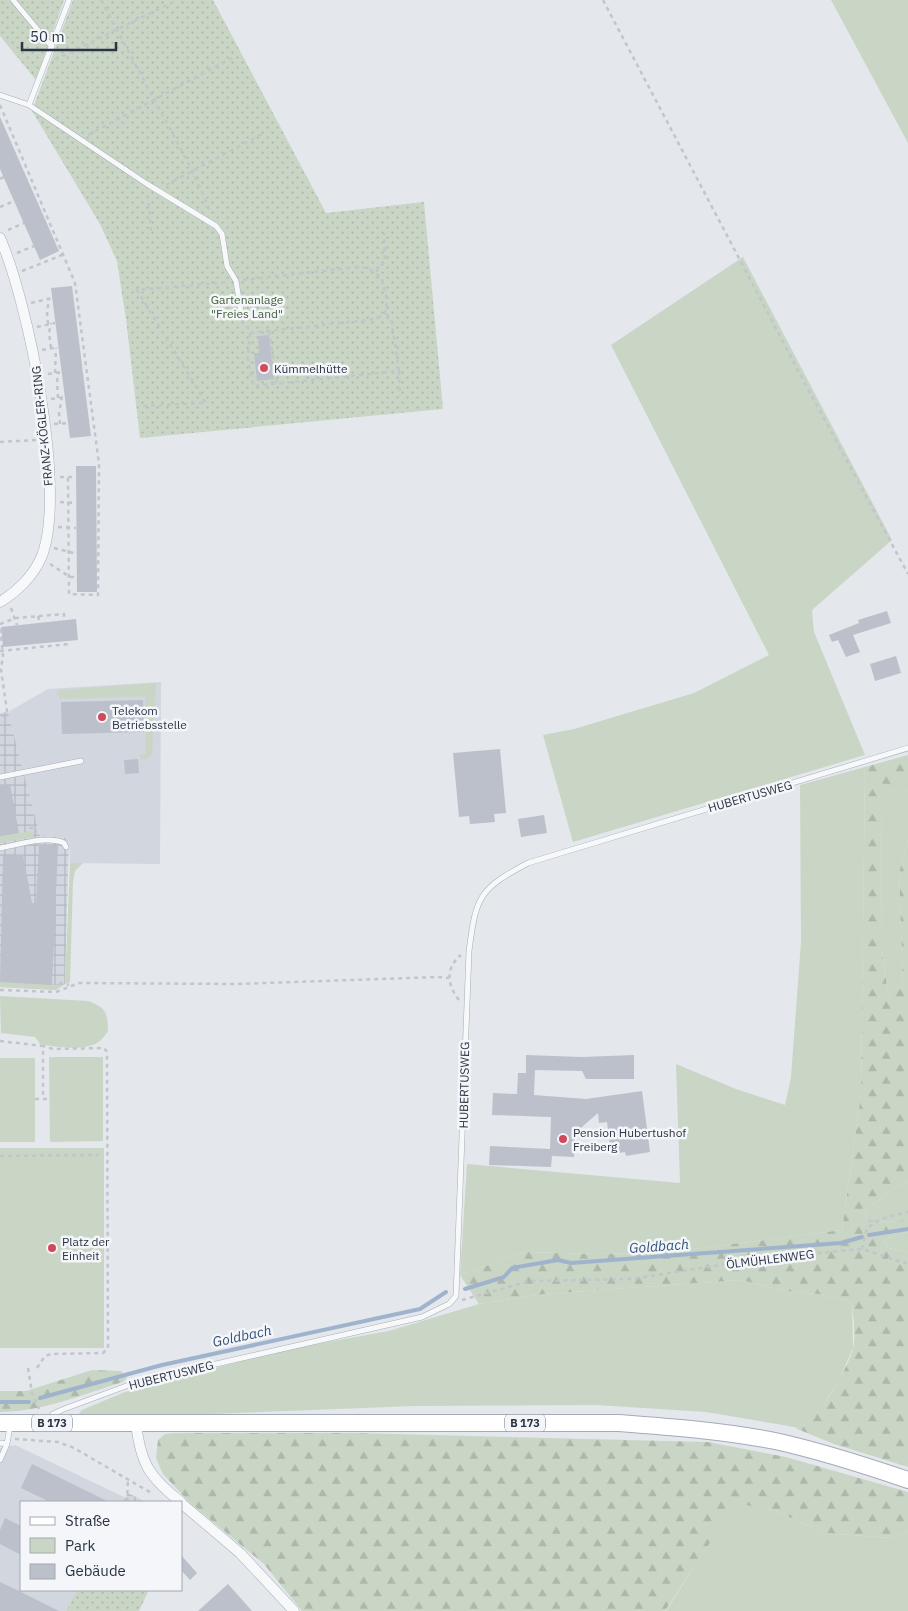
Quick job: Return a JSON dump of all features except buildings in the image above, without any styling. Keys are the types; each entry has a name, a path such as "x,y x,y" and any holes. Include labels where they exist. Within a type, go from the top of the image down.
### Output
{"main road":[{"name":"B 173","path":"5,1423 629,1424 695,1428 776,1442 841,1458 908,1480"}],"street":[{"name":"FRANZ-KÖGLER-RING","path":"0,236 14,274 34,352 45,439 49,502 48,526 41,558 22,585 3,600"},
{"path":"136,1424 139,1449 146,1468 164,1489 180,1501"},
{"path":"182,1503 240,1553 294,1611"}],"lane":[{"path":"13,0 52,47"},
{"path":"29,105 69,0"},
{"path":"0,95 29,105 147,184 216,226 222,234 227,266 236,281 242,318"},
{"name":"HUBERTUSWEG","path":"44,1422 64,1409 137,1382 422,1316 448,1304 456,1296 469,950 475,914 486,889 496,880 528,863 908,748"},
{"path":"0,777 81,760"},
{"path":"0,848 57,841 64,843 66,847"},
{"path":"0,1460 8,1442 5,1423"},
{"path":"0,1443 8,1442"}],"path":[{"path":"101,0 192,170 216,226"},
{"path":"45,64 177,0"},
{"path":"603,0 800,376 908,574"},
{"path":"80,140 232,58"},
{"path":"0,105 75,284 99,464 98,595 69,594 68,477"},
{"path":"157,190 264,133"},
{"path":"147,184 152,231"},
{"path":"0,207 14,201"},
{"path":"0,236 24,223"},
{"path":"376,272 385,261 384,233"},
{"path":"8,257 34,246"},
{"path":"14,274 62,255"},
{"path":"143,406 206,403 137,290 356,267 376,272 382,278 386,289 387,307 378,318 250,333"},
{"path":"22,306 50,299 47,312 52,323 50,333 51,348"},
{"path":"384,313 391,318 399,371 400,396"},
{"path":"242,318 249,326 248,359 253,386 399,371"},
{"path":"28,329 52,323"},
{"path":"269,331 277,383"},
{"path":"34,352 57,348 55,373"},
{"path":"58,398 57,381 59,372"},
{"path":"60,424 59,413 62,397"},
{"path":"0,442 45,439"},
{"path":"48,477 76,477"},
{"path":"49,502 76,503"},
{"path":"48,526 76,528"},
{"path":"45,545 77,554"},
{"path":"41,558 70,577 77,577"},
{"path":"3,600 16,618 17,625"},
{"path":"0,624 16,618 64,614 64,621"},
{"path":"38,616 40,623"},
{"path":"0,629 2,670 7,710 4,716"},
{"path":"1,651 69,644"},
{"path":"466,1006 454,994 449,978 450,968 459,956 469,950"},
{"path":"0,990 56,992 79,983 237,984 449,978"},
{"path":"59,984 70,985"},
{"path":"0,1041 53,1049 104,1048 108,1052 108,1348 103,1353 51,1354 45,1356 38,1368"},
{"path":"43,1046 43,1099"},
{"path":"35,1099 49,1099"},
{"path":"0,1156 98,1155"},
{"path":"862,1249 867,1228 881,1219 908,1212"},
{"name":"ÖLMÜHLENWEG","path":"448,1304 530,1281 631,1279 772,1257 862,1249 908,1264"},
{"path":"28,1368 32,1394 44,1422"},
{"path":"8,1442 58,1442 74,1448 157,1495 164,1489"},
{"path":"127,1501 128,1479"}],"shaded area":[{"path":"161,682 160,864 70,863 69,838 40,836 8,712 48,689"},
{"path":"8,712 40,836 69,838 65,984 56,990 0,987 0,713"},
{"path":"15,1445 126,1498 124,1501 20,1501 20,1591 76,1591 66,1611 0,1611 0,1448"},
{"path":"128,1493 144,1501 124,1501"}],"green space":[{"path":"0,0 64,0 36,80 0,36"},
{"name":"Gartenanlage \"Freies Land\"","path":"73,0 213,0 326,213 424,202 443,409 140,438 117,261 100,224 32,111"},
{"path":"831,0 908,0 908,143"},
{"path":"743,257 892,540 812,610 814,632 865,755 573,842 543,735 574,729 694,693 769,655 611,345"},
{"path":"156,683 152,754 149,758 141,760 140,755 146,754 145,696 61,699 57,694 59,690"},
{"path":"908,755 908,791 897,789 881,796 882,949 888,994 903,986 899,873 908,839 908,1182 896,1187 866,1210 865,1220 889,1222 908,1220 908,1232 884,1239 888,1248 908,1252 908,1467 834,1444 795,1428 803,1426 821,1408 830,1396 850,1358 854,1338 852,1302 818,1294 785,1291 741,1280 544,1294 479,1304 460,1275 526,1252 661,1253 842,1230 861,1094 865,767"},
{"path":"865,767 861,1094 842,1230 661,1253 526,1252 460,1275 467,1164 680,1183 676,1064 736,1089 785,1105 791,1077 801,942 800,785"},
{"path":"897,789 908,791 908,839 899,873 903,986 888,994 882,949 881,796"},
{"path":"33,831 34,837 0,843 0,836"},
{"path":"70,863 83,863 75,871 73,882 70,982 65,984"},
{"path":"0,982 63,985 56,990 0,987"},
{"path":"0,996 88,1001 104,1011 108,1031 97,1043 76,1048 40,1044 35,1037 1,1033"},
{"path":"49,1057 103,1057 103,1141 50,1142"},
{"path":"0,1058 35,1058 35,1142 0,1142"},
{"name":"Platz der Einheit","path":"0,1148 104,1148 104,1348 0,1348"},
{"path":"908,1182 908,1220 889,1222 865,1220 866,1210 896,1187"},
{"path":"908,1232 908,1252 888,1248 884,1239"},
{"path":"741,1280 785,1291 818,1294 852,1302 853,1348 839,1380 817,1415 800,1428 706,1412 596,1405 415,1406 185,1415 81,1415 79,1413 125,1392 283,1350 389,1331 479,1304 544,1294"},
{"path":"92,1370 121,1371 127,1378 123,1382 62,1402 31,1409 0,1412 0,1391 26,1391"},
{"path":"354,1433 708,1442 786,1457 908,1492 908,1531 892,1538 824,1533 776,1511 736,1503 665,1611 302,1611 264,1564 189,1502 163,1474 156,1458 158,1440 165,1434"},
{"path":"735,1502 776,1511 824,1533 892,1538 908,1531 908,1611 666,1611"},
{"path":"76,1591 149,1591 139,1611 66,1611"}],"waterway":[{"name":"Goldbach","path":"869,1235 908,1229"},
{"name":"Goldbach","path":"465,1289 504,1277 512,1268 558,1260 571,1263 841,1243 862,1237"},
{"name":"Goldbach","path":"40,1398 162,1365 420,1309 446,1292"},
{"name":"Goldbach","path":"0,1402 29,1402"}],"place":[{"name":"Kümmelhütte","path":"264,368"},
{"name":"Telekom Betriebsstelle","path":"102,717"},
{"name":"Pension Hubertushof Freiberg","path":"563,1139"},
{"name":"Platz der Einheit","path":"52,1248"}]}
